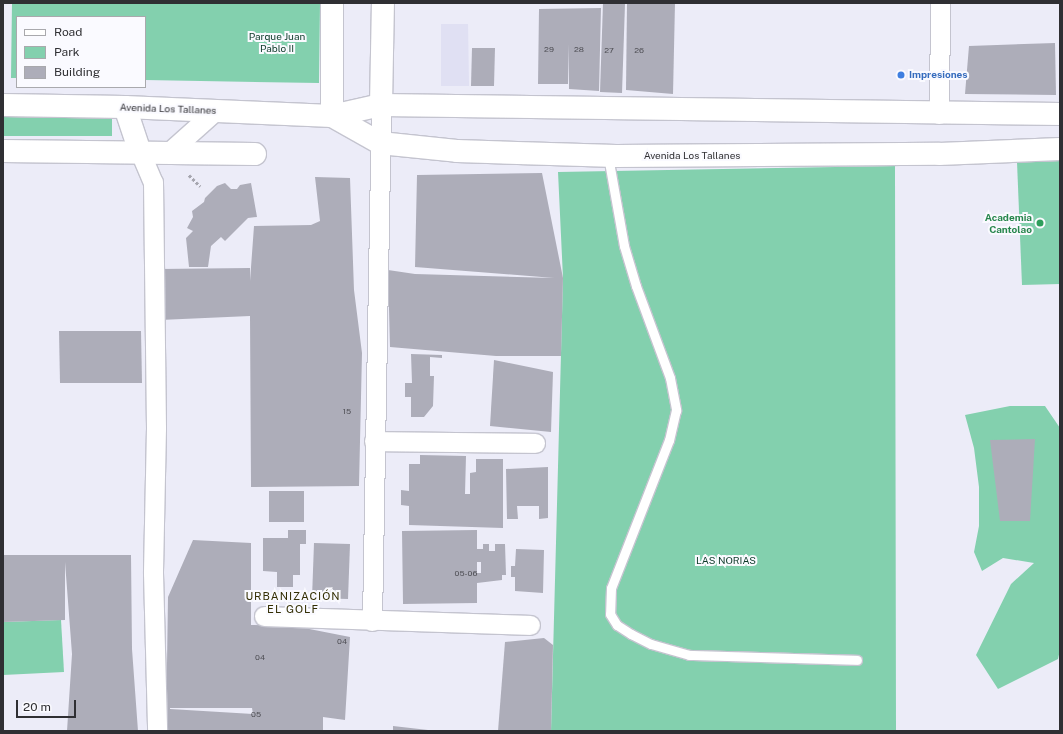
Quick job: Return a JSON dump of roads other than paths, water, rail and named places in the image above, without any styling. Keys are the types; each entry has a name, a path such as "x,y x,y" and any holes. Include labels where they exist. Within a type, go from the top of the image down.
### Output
{"main road":[{"path":"332,3 332,116"},
{"path":"381,105 384,3"},
{"name":"Avenida Los Tallanes","path":"3,105 215,110 332,116 381,105 939,114 1060,114"},
{"path":"125,107 140,152"},
{"name":"Avenida Los Tallanes","path":"332,116 380,143 457,151 608,156 939,154 1060,149"},
{"path":"3,152 254,154"}],"street":[{"path":"939,114 940,3"},
{"path":"372,621 381,105"},
{"path":"168,153 215,110"},
{"path":"140,152 153,182 156,428 153,573 157,731"},
{"path":"374,441 535,443"},
{"path":"264,616 372,621 530,625"}],"lane":[{"path":"608,156 624,246 636,286 670,378 676,410 669,440 611,588 610,614 618,625 631,634 651,644 689,655 857,660"}],"place":[{"name":"Impresiones","path":"901,75"},
{"name":"Academia Cantolao","path":"1040,223"}],"district":[{"name":"URBANIZACIÓN EL GOLF","path":"293,603"}],"park label":[{"name":"Parque Juan Pablo II","path":"277,42"},
{"name":"LAS NORIAS","path":"726,561"}]}
